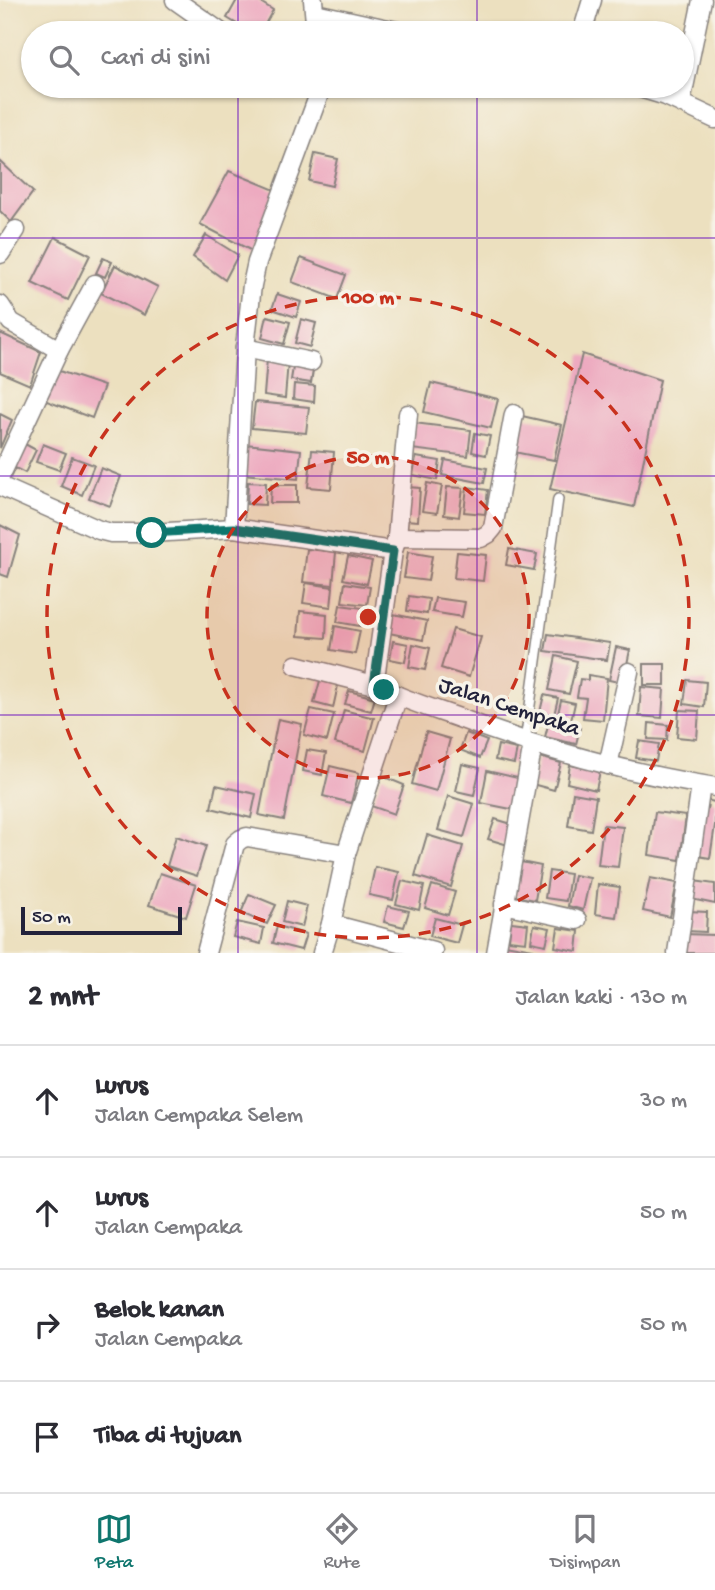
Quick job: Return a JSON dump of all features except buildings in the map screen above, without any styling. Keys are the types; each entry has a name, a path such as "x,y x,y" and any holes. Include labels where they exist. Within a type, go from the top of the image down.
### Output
{"street":[{"path":"175,0 205,21"},
{"path":"586,21 592,0"},
{"path":"694,39 702,0"},
{"path":"314,6 366,21"},
{"path":"234,528 245,348 252,285 257,262 318,98"},
{"path":"671,98 715,119"},
{"path":"681,102 682,98"},
{"path":"0,254 16,230"},
{"path":"95,284 59,350 1,478 99,530 111,533 152,533 234,528 395,544 481,538 493,527 514,414"},
{"path":"0,306 11,321 59,350"},
{"path":"245,348 311,362"},
{"path":"374,685 395,544 408,414"},
{"name":"Jalan Cempaka","path":"296,665 374,685 529,743 608,765 708,786"},
{"path":"608,765 629,672"},
{"path":"322,953 346,854 398,696"},
{"path":"496,953 529,743"},
{"path":"677,953 708,786"},
{"path":"205,953 235,844 241,839 247,837 346,854"},
{"path":"504,904 577,920"},
{"path":"331,924 433,951"}],"lane":[{"path":"529,743 558,499"}],"route":[{"path":"152,533 234,528 393,551 374,685 384,690"}]}
